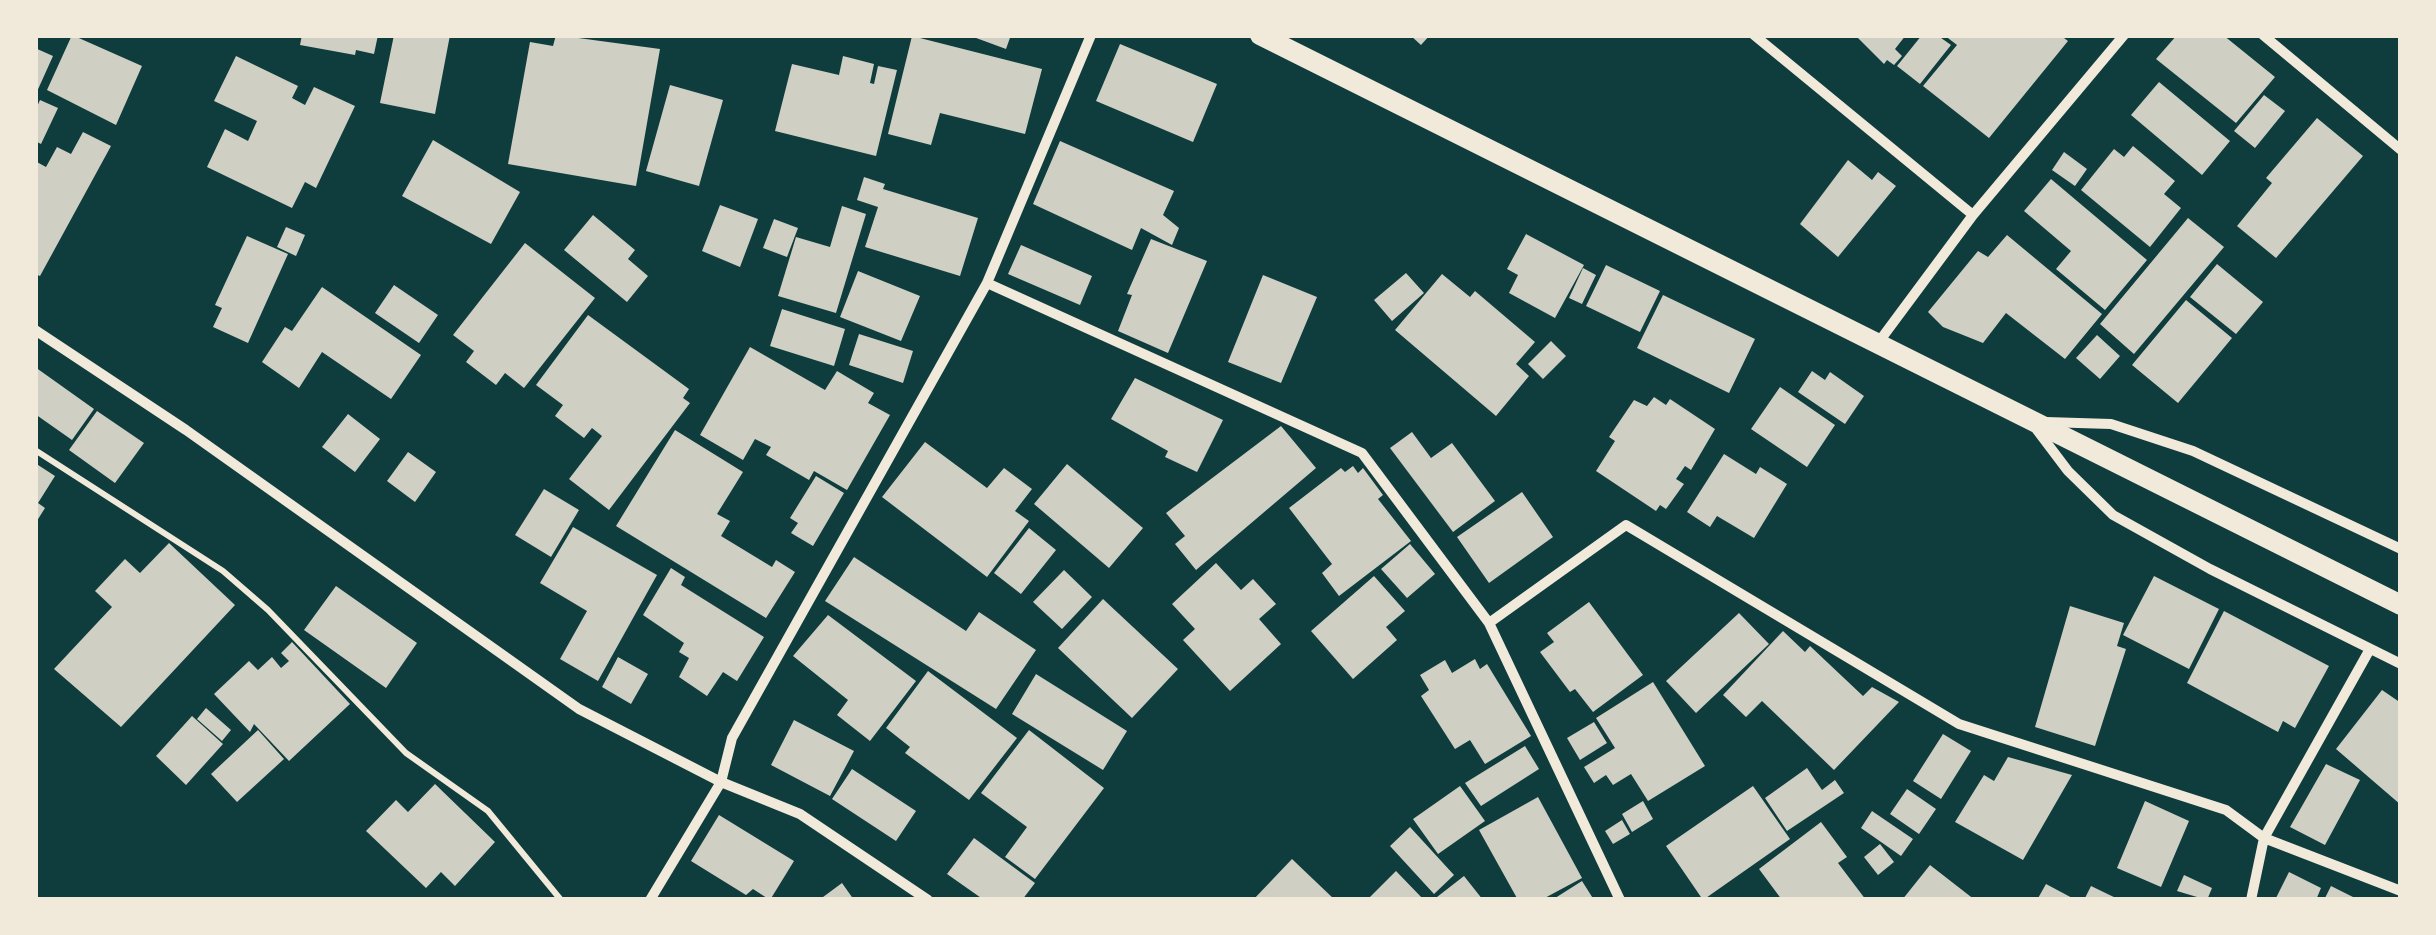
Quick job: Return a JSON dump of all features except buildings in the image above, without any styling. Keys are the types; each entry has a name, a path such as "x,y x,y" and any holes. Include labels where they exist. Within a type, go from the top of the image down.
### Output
{"main road":[{"path":"1260,35 2401,605"}],"street":[{"path":"650,900 720,782 732,738 987,283 1091,35"},
{"path":"1754,35 1974,215"},
{"path":"1877,345 1974,215 2124,35"},
{"path":"2263,35 2401,150"},
{"path":"987,283 1362,452 1489,623 1620,900"},
{"path":"35,330 186,430 579,709 720,782 800,814 928,900"},
{"path":"2030,422 2111,424 2193,451 2401,549"},
{"path":"2030,422 2068,471 2113,514 2401,664"},
{"path":"1489,623 1626,525 1960,724 2226,810 2264,838 2401,891"},
{"path":"2251,900 2264,838 2370,649"}],"path":[{"path":"35,450 224,571 268,610 406,753 488,811 561,900"}]}
